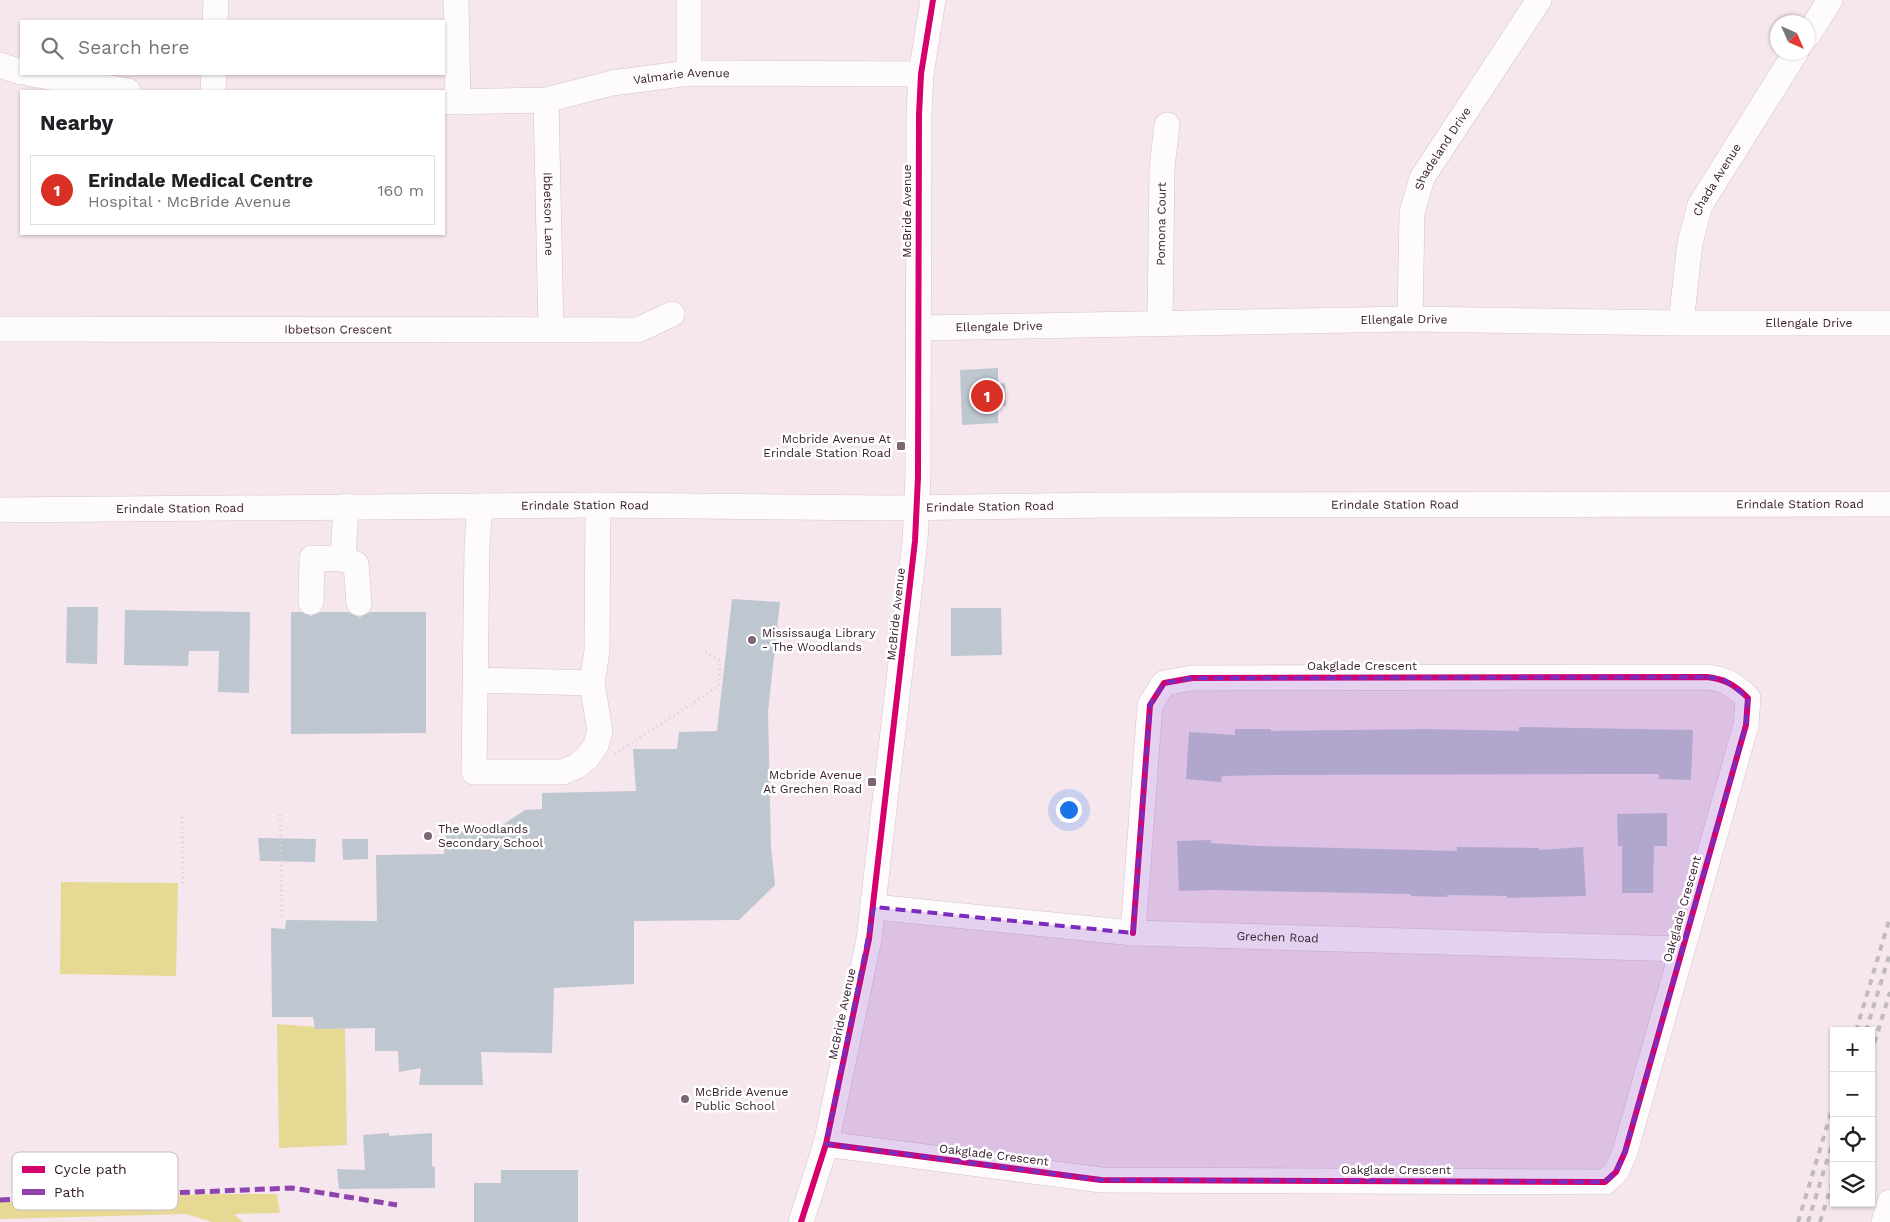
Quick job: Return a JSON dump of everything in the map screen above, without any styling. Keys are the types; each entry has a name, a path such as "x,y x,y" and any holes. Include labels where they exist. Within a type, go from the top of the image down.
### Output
{"street":[{"path":"216,0 216,20"},
{"path":"451,102 456,0"},
{"path":"689,0 689,73"},
{"name":"McBride Avenue","path":"801,1222 826,1144 853,1020 874,907 914,551 921,74 933,0"},
{"name":"Shadeland Drive","path":"1410,319 1412,213 1422,178 1539,0"},
{"path":"1815,24 1830,0"},
{"name":"Chada Avenue","path":"1681,323 1690,243 1700,205 1791,60"},
{"path":"0,65 20,72"},
{"name":"Valmarie Avenue","path":"451,102 546,100 612,83 689,73 921,74"},
{"path":"38,75 122,90"},
{"path":"213,90 214,75"},
{"name":"Ibbetson Lane","path":"546,100 552,329"},
{"name":"Pomona Court","path":"1160,324 1162,167 1167,125"},
{"name":"Ibbetson Crescent","path":"0,330 638,330 672,314"},
{"name":"Ellengale Drive","path":"918,328 1410,319 1681,323 1890,323"},
{"name":"Erindale Station Road","path":"0,510 598,505 888,508 916,506 1890,504"},
{"path":"480,506 477,546 474,772 563,772 577,766 588,757 596,745 600,731 592,683 597,652 598,505"},
{"path":"343,558 346,506"},
{"path":"311,602 312,558 343,558 356,564 359,603"},
{"name":"Oakglade Crescent","path":"826,1144 1101,1180 1605,1182 1616,1172 1626,1152 1746,725 1748,698 1738,687 1723,679 1707,677 1192,678 1164,683 1150,705 1133,933"},
{"path":"476,680 592,683"},
{"name":"Grechen Road","path":"874,907 1133,933 1682,950"},
{"path":"1884,1222 1890,1202"}],"path":[{"path":"608,758 719,686 720,661 702,650"},
{"path":"280,815 282,920"},
{"path":"182,817 183,883"}],"highlighted area":[{"path":"1707,677 1723,679 1748,698 1746,725 1625,1152 1616,1172 1605,1182 1101,1180 826,1144 874,907 1133,933 1150,705 1164,683 1192,678"}],"shaded area":[{"path":"61,882 178,883 176,976 60,974"},
{"path":"277,1024 345,1029 347,1145 279,1148"},
{"path":"277,1194 280,1213 234,1214 243,1222 212,1222 186,1214 0,1219 0,1202 12,1202 12,1210 178,1210 178,1195"}],"building":[{"path":"998,368 998,384 1005,383 1006,406 998,406 998,423 962,425 960,370"},
{"path":"732,599 780,602 768,711 771,847 775,885 739,920 634,921 634,984 554,988 552,1053 481,1052 483,1085 419,1085 421,1068 399,1072 398,1051 375,1051 375,1028 315,1029 313,1017 272,1017 271,928 285,929 286,920 377,921 376,855 444,854 446,832 492,832 525,810 542,809 542,793 636,791 633,749 677,749 679,732 717,731"},
{"path":"67,607 98,607 97,664 66,663"},
{"path":"951,608 1001,608 1002,655 951,656"},
{"path":"125,610 250,612 249,693 218,692 219,651 189,651 188,666 124,665"},
{"path":"291,612 301,612 311,616 321,612 348,612 360,617 370,612 426,612 426,733 291,734"},
{"path":"1519,727 1693,730 1691,780 1659,779 1659,774 1271,775 1222,776 1221,782 1186,779 1189,732 1235,735 1235,729 1271,729 1271,731 1426,729 1519,731"},
{"path":"1667,813 1667,846 1654,846 1653,893 1622,893 1622,846 1618,846 1617,814"},
{"path":"258,838 316,839 315,862 260,861"},
{"path":"342,839 368,839 368,859 343,860"},
{"path":"1211,840 1211,843 1258,846 1457,851 1457,847 1539,848 1539,850 1583,847 1586,896 1507,898 1507,896 1447,895 1447,897 1411,896 1411,894 1179,891 1177,841"},
{"path":"389,1133 389,1136 432,1133 432,1167 435,1166 435,1188 339,1189 337,1169 365,1170 363,1135"},
{"path":"501,1170 578,1170 578,1222 474,1222 474,1183 501,1183"}],"railway":[{"path":"1857,1027 1890,917"},
{"path":"1867,1027 1890,953"},
{"path":"1875,1041 1890,992"},
{"path":"1798,1222 1830,1116"},
{"path":"1808,1222 1830,1151"},
{"path":"1820,1222 1830,1190"}],"marked path":[{"path":"178,1193 292,1188 397,1205"},
{"path":"0,1200 12,1200"}],"cycle path":[{"path":"801,1222 826,1144 869,939 915,541 918,477 919,115 921,74 933,0"},
{"path":"826,1144 1101,1180 1605,1182 1616,1172 1625,1152 1746,725 1748,698 1729,683 1707,677 1192,678 1164,683 1150,705 1133,933"}],"place":[{"name":"Erindale Medical Centre","path":"987,396"},
{"name":"Mcbride Avenue At Erindale Station Road","path":"901,446"},
{"name":"Mississauga Library - The Woodlands","path":"752,640"},
{"name":"Mcbride Avenue At Grechen Road","path":"872,782"},
{"name":"The Woodlands Secondary School","path":"428,836"},
{"name":"McBride Avenue Public School","path":"685,1099"}]}
